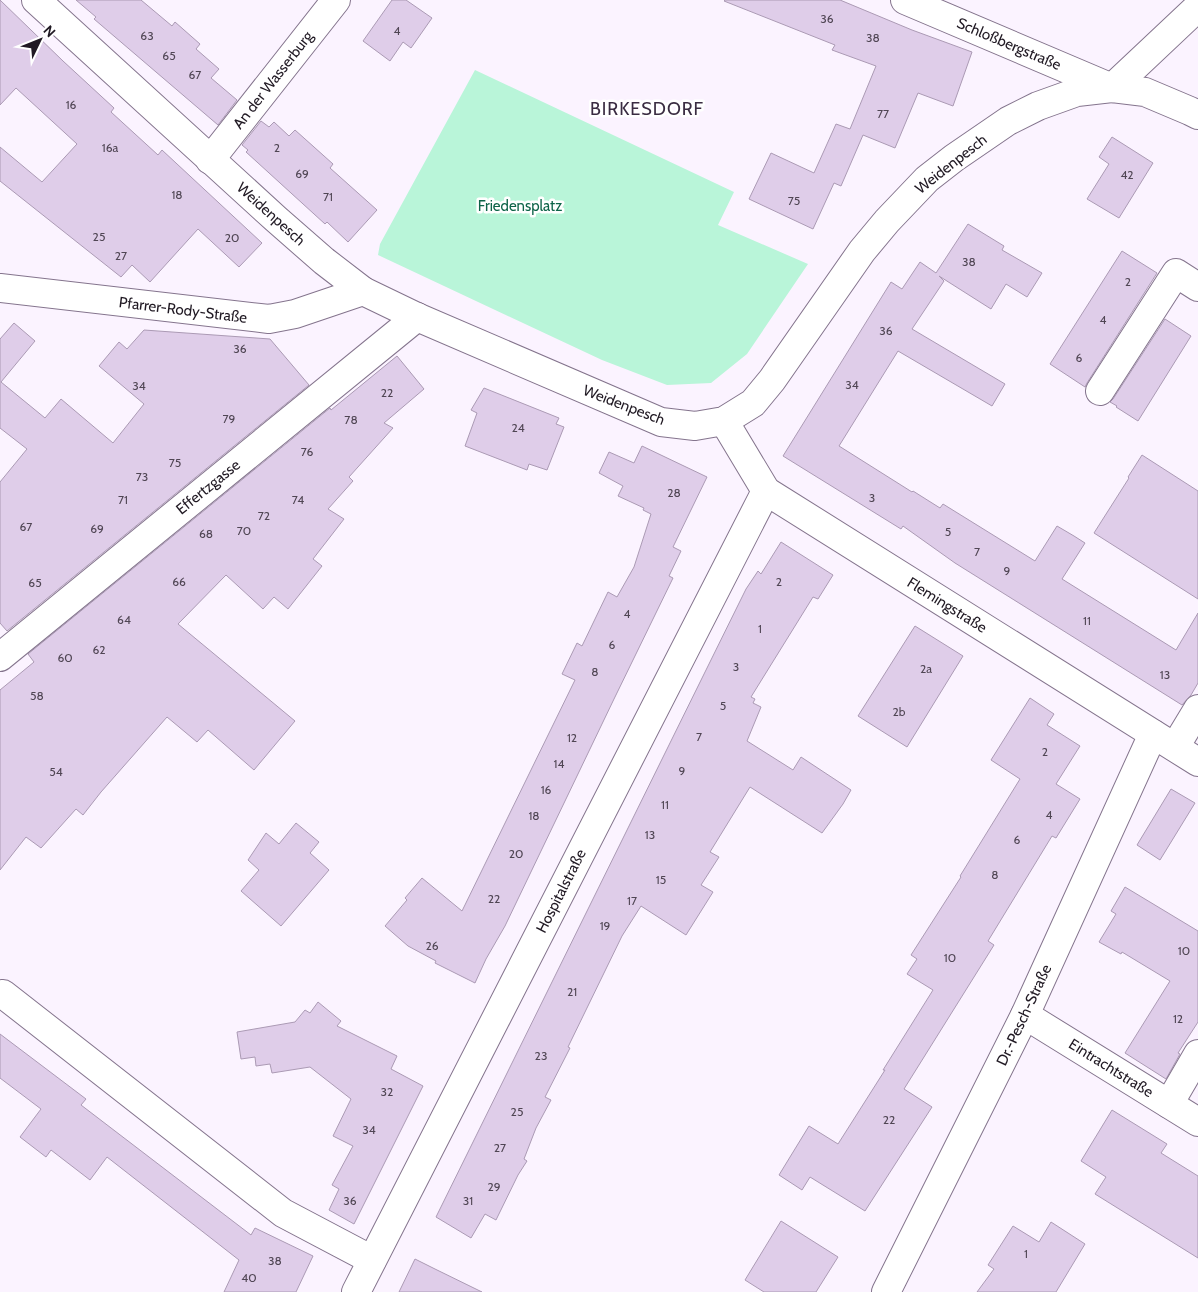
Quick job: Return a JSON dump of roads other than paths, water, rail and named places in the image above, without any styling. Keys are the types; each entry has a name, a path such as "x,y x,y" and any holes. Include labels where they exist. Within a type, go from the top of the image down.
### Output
{"street":[{"name":"Weidenpesch","path":"36,0 210,160 324,261 363,290 417,317 660,422 695,426 724,421 753,403 772,380 862,251 887,221 927,179 1008,121 1038,106 1077,92 1112,88 1145,92 1198,115"},
{"name":"An der Wasserburg","path":"210,160 336,0"},
{"name":"Schloßbergstraße","path":"905,0 1112,88"},
{"path":"1112,88 1198,7"},
{"path":"1100,390 1176,273 1198,287"},
{"name":"Pfarrer-Rody-Straße","path":"0,288 269,319 296,314 363,290"},
{"name":"Effertzgasse","path":"0,657 417,317"},
{"name":"Flemingstraße","path":"724,421 766,491 1198,762"},
{"name":"Hospitalstraße","path":"356,1292 766,491"},
{"name":"Dr.-Pesch-Straße","path":"886,1292 1164,740 1198,709"},
{"path":"3,994 283,1214 372,1260"},
{"name":"Eintrachtstraße","path":"1025,1015 1198,1122"},
{"path":"1169,1104 1198,1054"}],"district":[{"name":"BIRKESDORF","path":"647,109"}],"park label":[{"name":"Friedensplatz","path":"520,206"}]}
